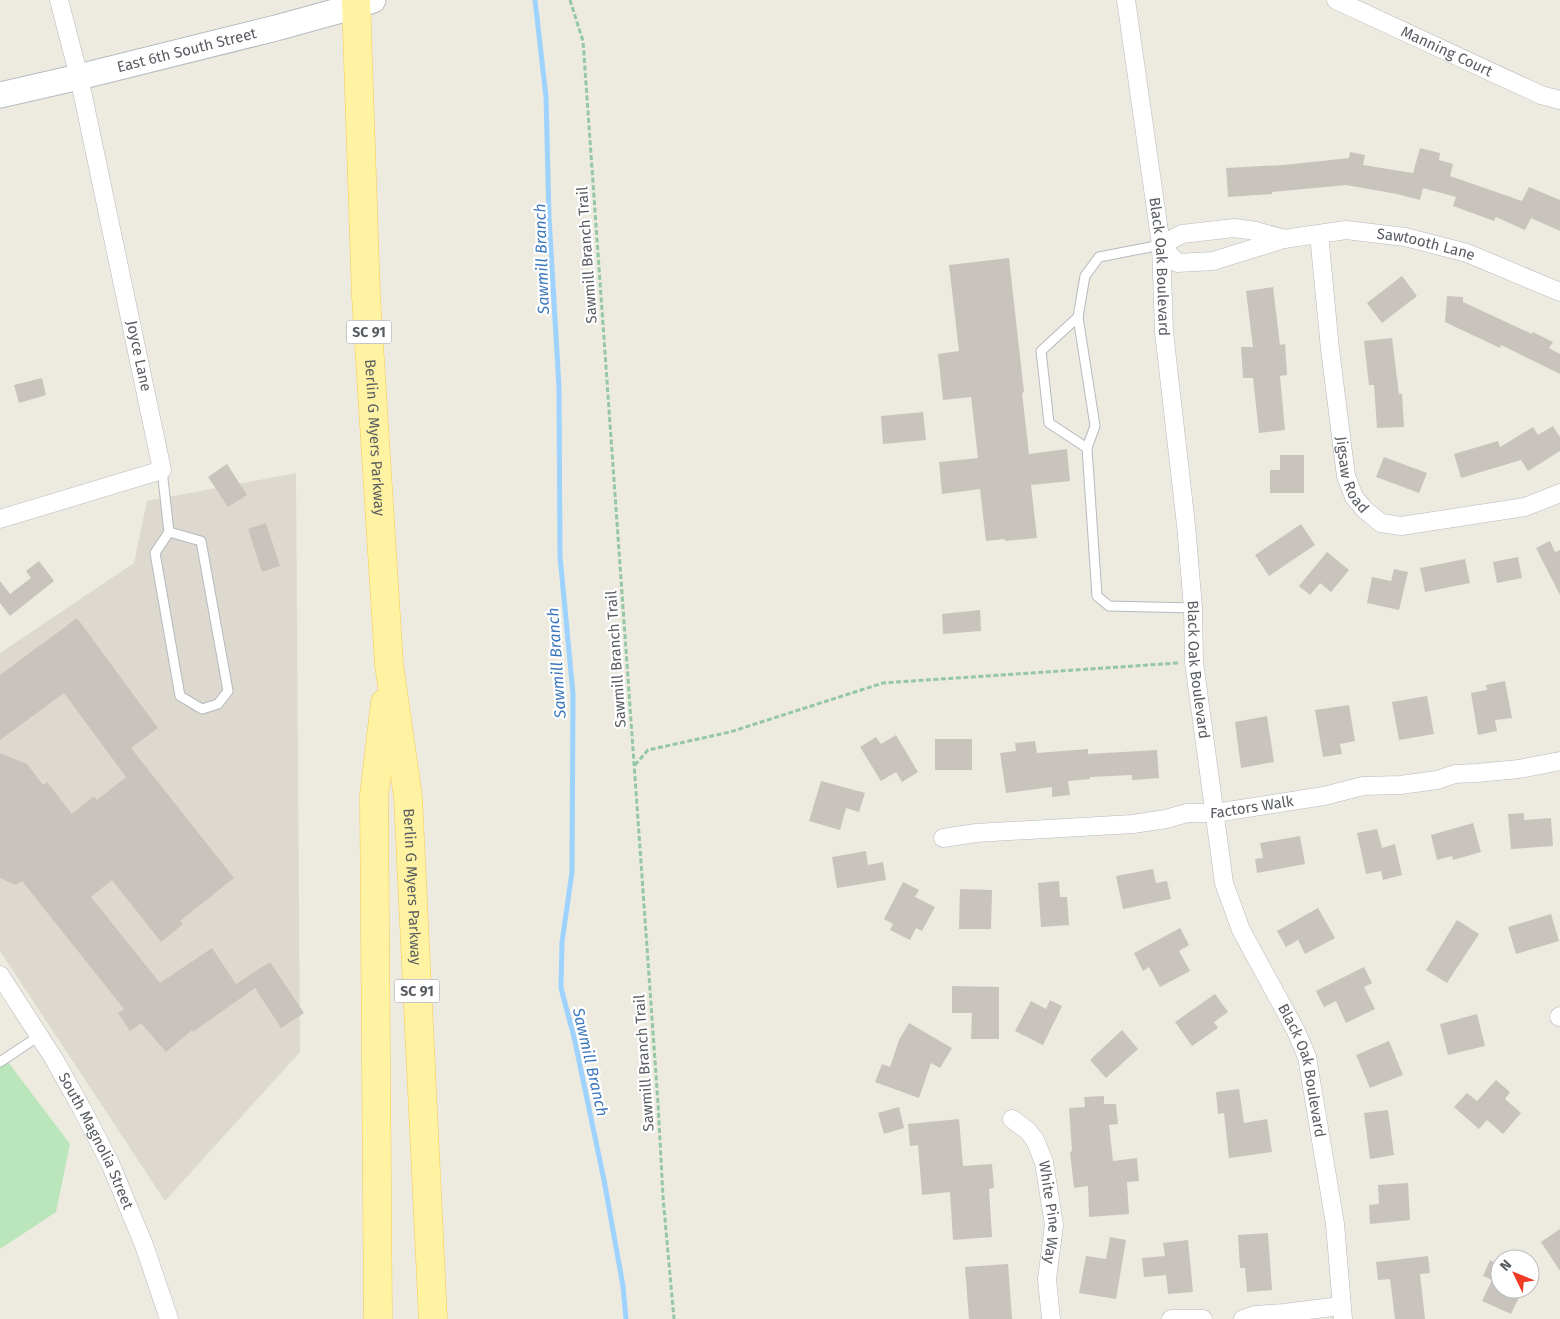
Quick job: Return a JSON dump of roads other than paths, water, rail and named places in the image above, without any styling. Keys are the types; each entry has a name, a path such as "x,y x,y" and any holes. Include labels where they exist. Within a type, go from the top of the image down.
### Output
{"main road":[{"name":"Berlin G Myers Parkway","path":"362,2 366,296 390,664 408,797 434,1319"},
{"name":"Berlin G Myers Parkway","path":"378,1319 374,796 390,664"}],"street":[{"name":"Joyce Lane","path":"59,0 80,77 162,470"},
{"name":"Black Oak Boulevard","path":"1126,0 1161,245 1164,332 1186,525 1193,608 1194,662 1215,813 1218,850 1224,883 1241,930 1296,1031 1307,1057 1335,1224 1342,1312"},
{"name":"Manning Court","path":"1336,0 1541,95 1560,100"},
{"name":"East 6th South Street","path":"0,95 80,77 362,2"},
{"name":"Sawtooth Lane","path":"1284,239 1256,231 1234,228 1182,234 1161,245 1177,263 1212,261 1284,239 1346,230 1405,237 1467,253 1560,292"},
{"name":"Jigsaw Road","path":"1319,234 1331,358 1346,476 1354,497 1366,510 1380,523 1402,526 1525,507 1560,493"},
{"path":"0,519 162,470"},
{"name":"Factors Walk","path":"943,838 976,833 1133,824 1166,819 1187,813 1215,813 1324,796 1363,786 1400,785 1436,780 1455,774 1519,769 1560,761"},
{"name":"South Magnolia Street","path":"0,975 82,1109 110,1163 144,1245 169,1319"},
{"name":"White Pine Way","path":"1012,1119 1028,1132 1034,1140 1044,1162 1054,1225 1047,1279 1052,1319"},
{"path":"1243,1319 1255,1315 1342,1312"},
{"path":"1171,1319 1203,1319"}],"lane":[{"path":"1161,245 1099,257 1086,276 1078,317 1095,426 1087,448 1097,596 1109,606 1193,608"},
{"path":"1078,317 1041,351 1049,423 1087,448"},
{"path":"162,470 169,532 155,553 180,696 202,709 218,704 228,690 201,541 169,532"},
{"path":"0,1062 39,1036"}],"waterway":[{"name":"Sawmill Branch","path":"535,0 546,97 549,217 559,387 560,556 573,694 572,872 562,942 561,988 574,1037 604,1180 623,1286 626,1319"}]}
